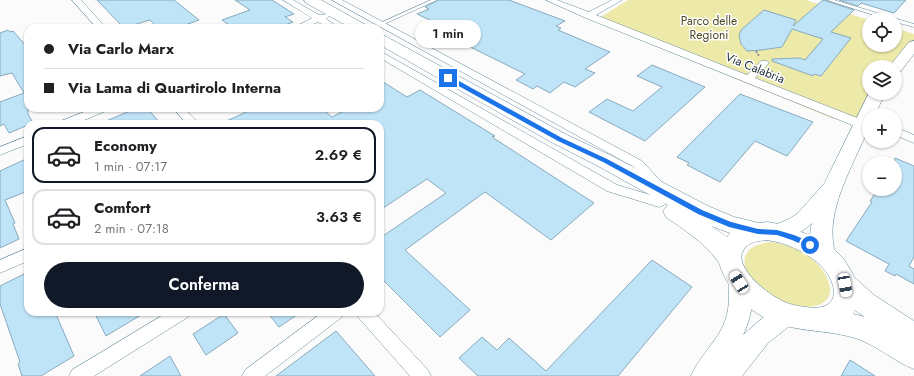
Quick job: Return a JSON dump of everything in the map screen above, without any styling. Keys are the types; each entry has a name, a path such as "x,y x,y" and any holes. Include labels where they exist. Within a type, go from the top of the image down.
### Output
{"main road":[{"path":"311,0 335,6 356,24"},
{"path":"384,33 560,140 597,168 662,198 729,224 768,232 794,238 810,245 825,256 841,275 847,294 846,303 841,310 834,316 812,320 784,314 758,301 739,282 734,274 730,258 732,247 740,238 768,232"},
{"path":"662,198 718,243 730,258"},
{"path":"845,285 914,351"},
{"path":"824,319 854,325 914,351"}],"street":[{"path":"76,0 98,24"},
{"path":"287,0 328,24"},
{"name":"Via Calabria","path":"550,0 748,79 862,120"},
{"path":"589,16 618,0"},
{"path":"307,24 319,19 335,6 367,24"},
{"path":"384,33 638,164 662,198"},
{"path":"902,60 914,45"},
{"path":"384,56 612,188 662,198"},
{"path":"748,79 764,63"},
{"path":"75,120 94,112"},
{"path":"182,112 189,120"},
{"path":"825,256 821,243 821,228 832,188 862,127"},
{"path":"902,134 914,139"},
{"path":"0,151 24,142"},
{"path":"768,232 796,225 804,219 832,188"},
{"path":"0,267 24,256"},
{"path":"704,376 734,329 742,307 742,295 739,282"},
{"path":"726,376 751,342 784,314"},
{"path":"78,376 176,316"},
{"path":"251,376 331,316"},
{"path":"368,316 422,376"}],"lane":[{"path":"384,29 435,0"},
{"path":"829,0 868,12"},
{"path":"902,22 914,26"}],"path":[{"path":"756,51 772,72 785,81"}],"green space":[{"name":"Parco delle Regioni","path":"628,0 806,0 862,18 862,52 902,52 902,30 914,34 914,54 902,71 902,60 862,60 862,100 882,100 877,108 862,108 862,122 834,119 594,21"},
{"path":"770,242 787,245 798,249 819,266 825,273 830,289 829,296 825,301 817,305 806,307 795,306 768,294 752,281 745,266 747,253 759,244"}],"building":[{"path":"97,0 174,0 199,20 188,24 154,24 150,20 137,24 120,24"},
{"path":"235,0 272,0 294,14 285,17 293,22 288,24 228,24 222,20 250,10"},
{"path":"438,0 509,0 565,21 556,26 561,28 558,30 610,52 585,69 595,73 575,87 564,82 550,93 537,86 533,89 516,80 525,74 448,36 445,37 426,28 436,23 417,14 429,9 425,7"},
{"path":"823,0 854,10 831,32 851,38 821,76 814,74 813,76 772,61 772,59 800,58 805,60 823,39 792,29 782,47 747,51 741,44 739,36 741,30 764,10 796,20 793,26"},
{"path":"839,0 906,0 895,12 861,3 858,6"},
{"path":"8,30 10,32 13,31 24,43 24,93 12,73 0,76 0,33"},
{"path":"652,65 705,87 645,141 589,112 607,99 633,111 662,87 637,76"},
{"path":"384,83 407,97 420,90 495,136 492,137 594,203 551,240 485,192 405,250 470,310 440,337 384,281 384,235 446,193 427,179 384,207 384,120 229,120 246,112 326,112 332,117 342,112 384,112"},
{"path":"24,93 24,112 28,112 31,120 24,120 24,127 9,133 4,124 0,126 0,102"},
{"path":"740,94 813,122 787,156 755,141 720,182 687,165 689,163 677,157"},
{"path":"128,112 150,112 158,120 108,120"},
{"path":"24,160 24,193 5,200 15,223 13,224 19,239 0,248 0,171"},
{"path":"902,161 914,166 914,257 909,266 914,269 914,284 896,274 895,276 885,271 889,264 846,241 872,202 870,201 873,196 902,196"},
{"path":"652,260 692,287 618,376 478,376 459,358 482,337 497,350 509,338 546,371"},
{"path":"24,274 24,316 57,316 74,356 41,376 22,376 18,364 20,362 0,304 0,286"},
{"path":"96,316 139,316 106,336"},
{"path":"221,316 225,316 238,333 206,355 193,334"},
{"path":"270,316 295,316 279,327"},
{"path":"336,331 375,376 276,376"},
{"path":"170,356 181,376 140,376"},
{"path":"850,360 875,376 841,376"}],"route":[{"path":"448,78 560,140 605,161 700,212 729,224 758,232 767,231 777,233 810,245"}]}
